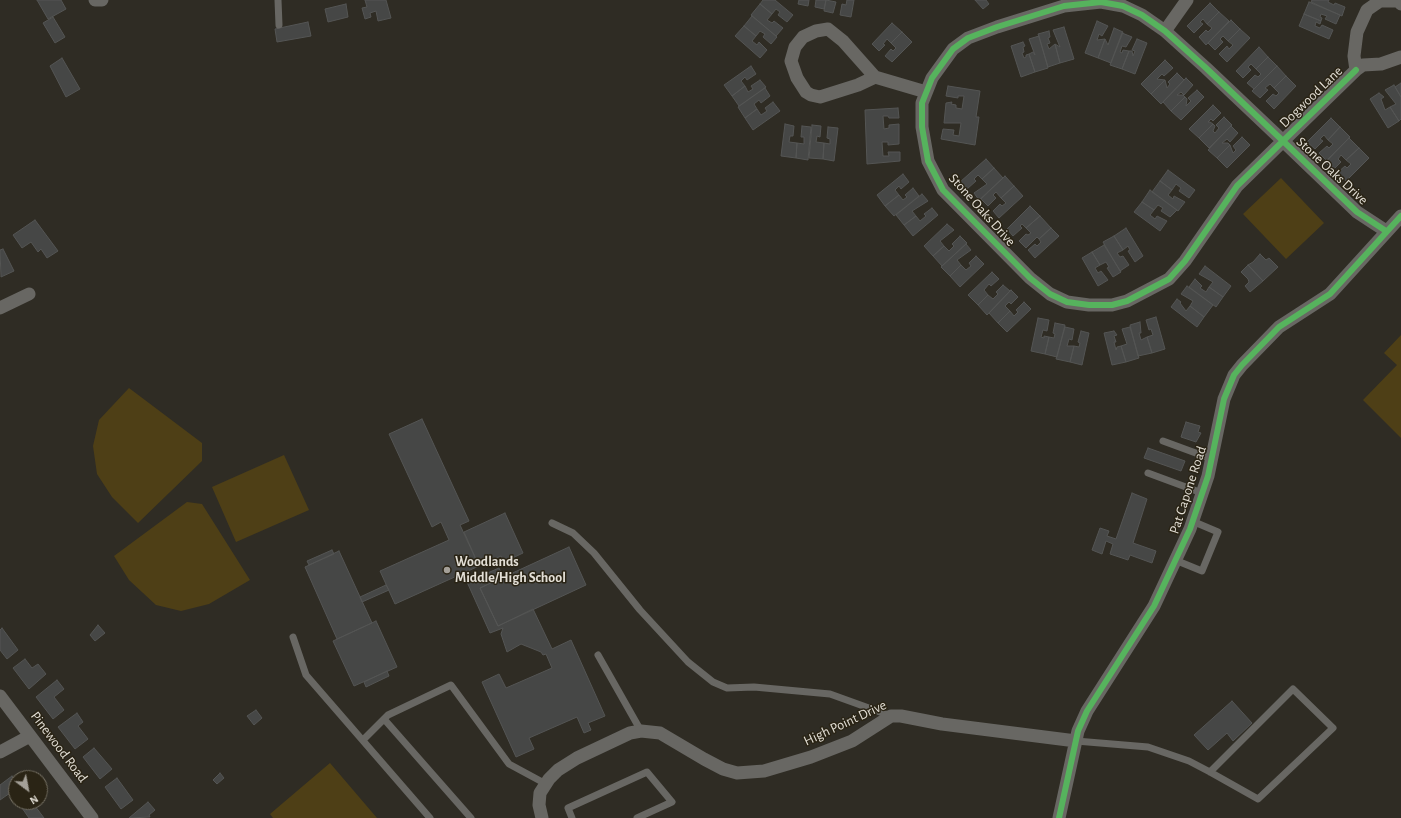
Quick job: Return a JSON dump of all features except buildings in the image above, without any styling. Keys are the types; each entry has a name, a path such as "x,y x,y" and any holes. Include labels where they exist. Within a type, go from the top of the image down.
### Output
{"street":[{"path":"95,0 102,0"},
{"path":"1165,31 1187,0"},
{"name":"Dogwood Lane","path":"1356,70 1354,56 1357,32 1367,10 1380,1 1398,1 1401,4"},
{"name":"Stone Oaks Drive","path":"1283,141 1237,186 1185,261 1169,279 1127,301 1120,303 1089,305 1067,302 1050,294 1030,278 943,190 928,161 922,127 922,103 932,78 953,49 968,38 997,27 1064,6 1101,2 1123,6 1142,15 1165,31 1206,68 1283,141 1356,212 1386,231"},
{"path":"875,77 858,85 820,97 811,95 806,92 797,78 791,61 795,46 803,37 816,31 828,29 844,41 875,77 926,92"},
{"name":"Dogwood Lane","path":"1283,141 1363,65 1382,64 1401,57"},
{"name":"Pat Capone Road","path":"1059,818 1078,731 1087,711 1154,606 1192,521 1212,459 1224,399 1234,374 1279,327 1330,294 1401,216"},
{"path":"0,308 29,294"},
{"name":"Pinewood Road","path":"0,696 92,818"},
{"name":"High Point Drive","path":"542,818 539,805 540,793 558,770 577,758 630,732 641,731 660,733 704,760 724,770 737,773 764,771 811,757 852,741 891,716 901,716 942,724 1076,741"},
{"path":"0,752 30,736"}],"lane":[{"path":"278,0 279,25"},
{"path":"1163,441 1212,459"},
{"path":"1148,473 1202,493"},
{"path":"1175,560 1202,571 1218,532 1192,521"},
{"path":"552,523 572,533 594,553 640,610 688,662 713,682 726,688 754,687 830,694 891,716"},
{"path":"293,637 306,675 430,818"},
{"path":"598,654 641,731"},
{"path":"363,740 388,715 451,685 509,764 546,784"},
{"path":"1076,741 1148,747 1189,761 1258,799 1333,728 1293,689 1210,772"},
{"path":"384,719 471,818"},
{"path":"572,818 568,808 647,772 672,802 637,818"}],"shaded area":[{"path":"1281,178 1324,223 1286,259 1243,214"},
{"path":"1401,335 1401,438 1363,400 1397,365 1384,353"},
{"path":"129,388 202,443 202,461 138,523 112,497 97,474 93,446 99,420"},
{"path":"284,455 309,510 236,542 212,487"},
{"path":"187,502 202,504 250,580 209,604 181,611 156,605 129,580 114,556"},
{"path":"330,763 377,818 273,818 270,814"}],"cycle path":[{"path":"1356,70 1283,141 1237,186 1185,261 1169,279 1127,301 1112,305 1089,305 1067,302 1050,294 1030,278 943,190 928,161 922,127 922,103 932,78 953,49 968,38 997,27 1064,6 1101,2 1123,6 1142,15 1165,31 1206,68 1283,141 1357,212 1386,231"},
{"path":"1059,818 1078,731 1087,711 1154,606 1190,529 1208,476 1224,399 1234,375 1279,327 1330,294 1401,216"}],"place":[{"name":"Woodlands Middle/High School","path":"447,570"}]}
